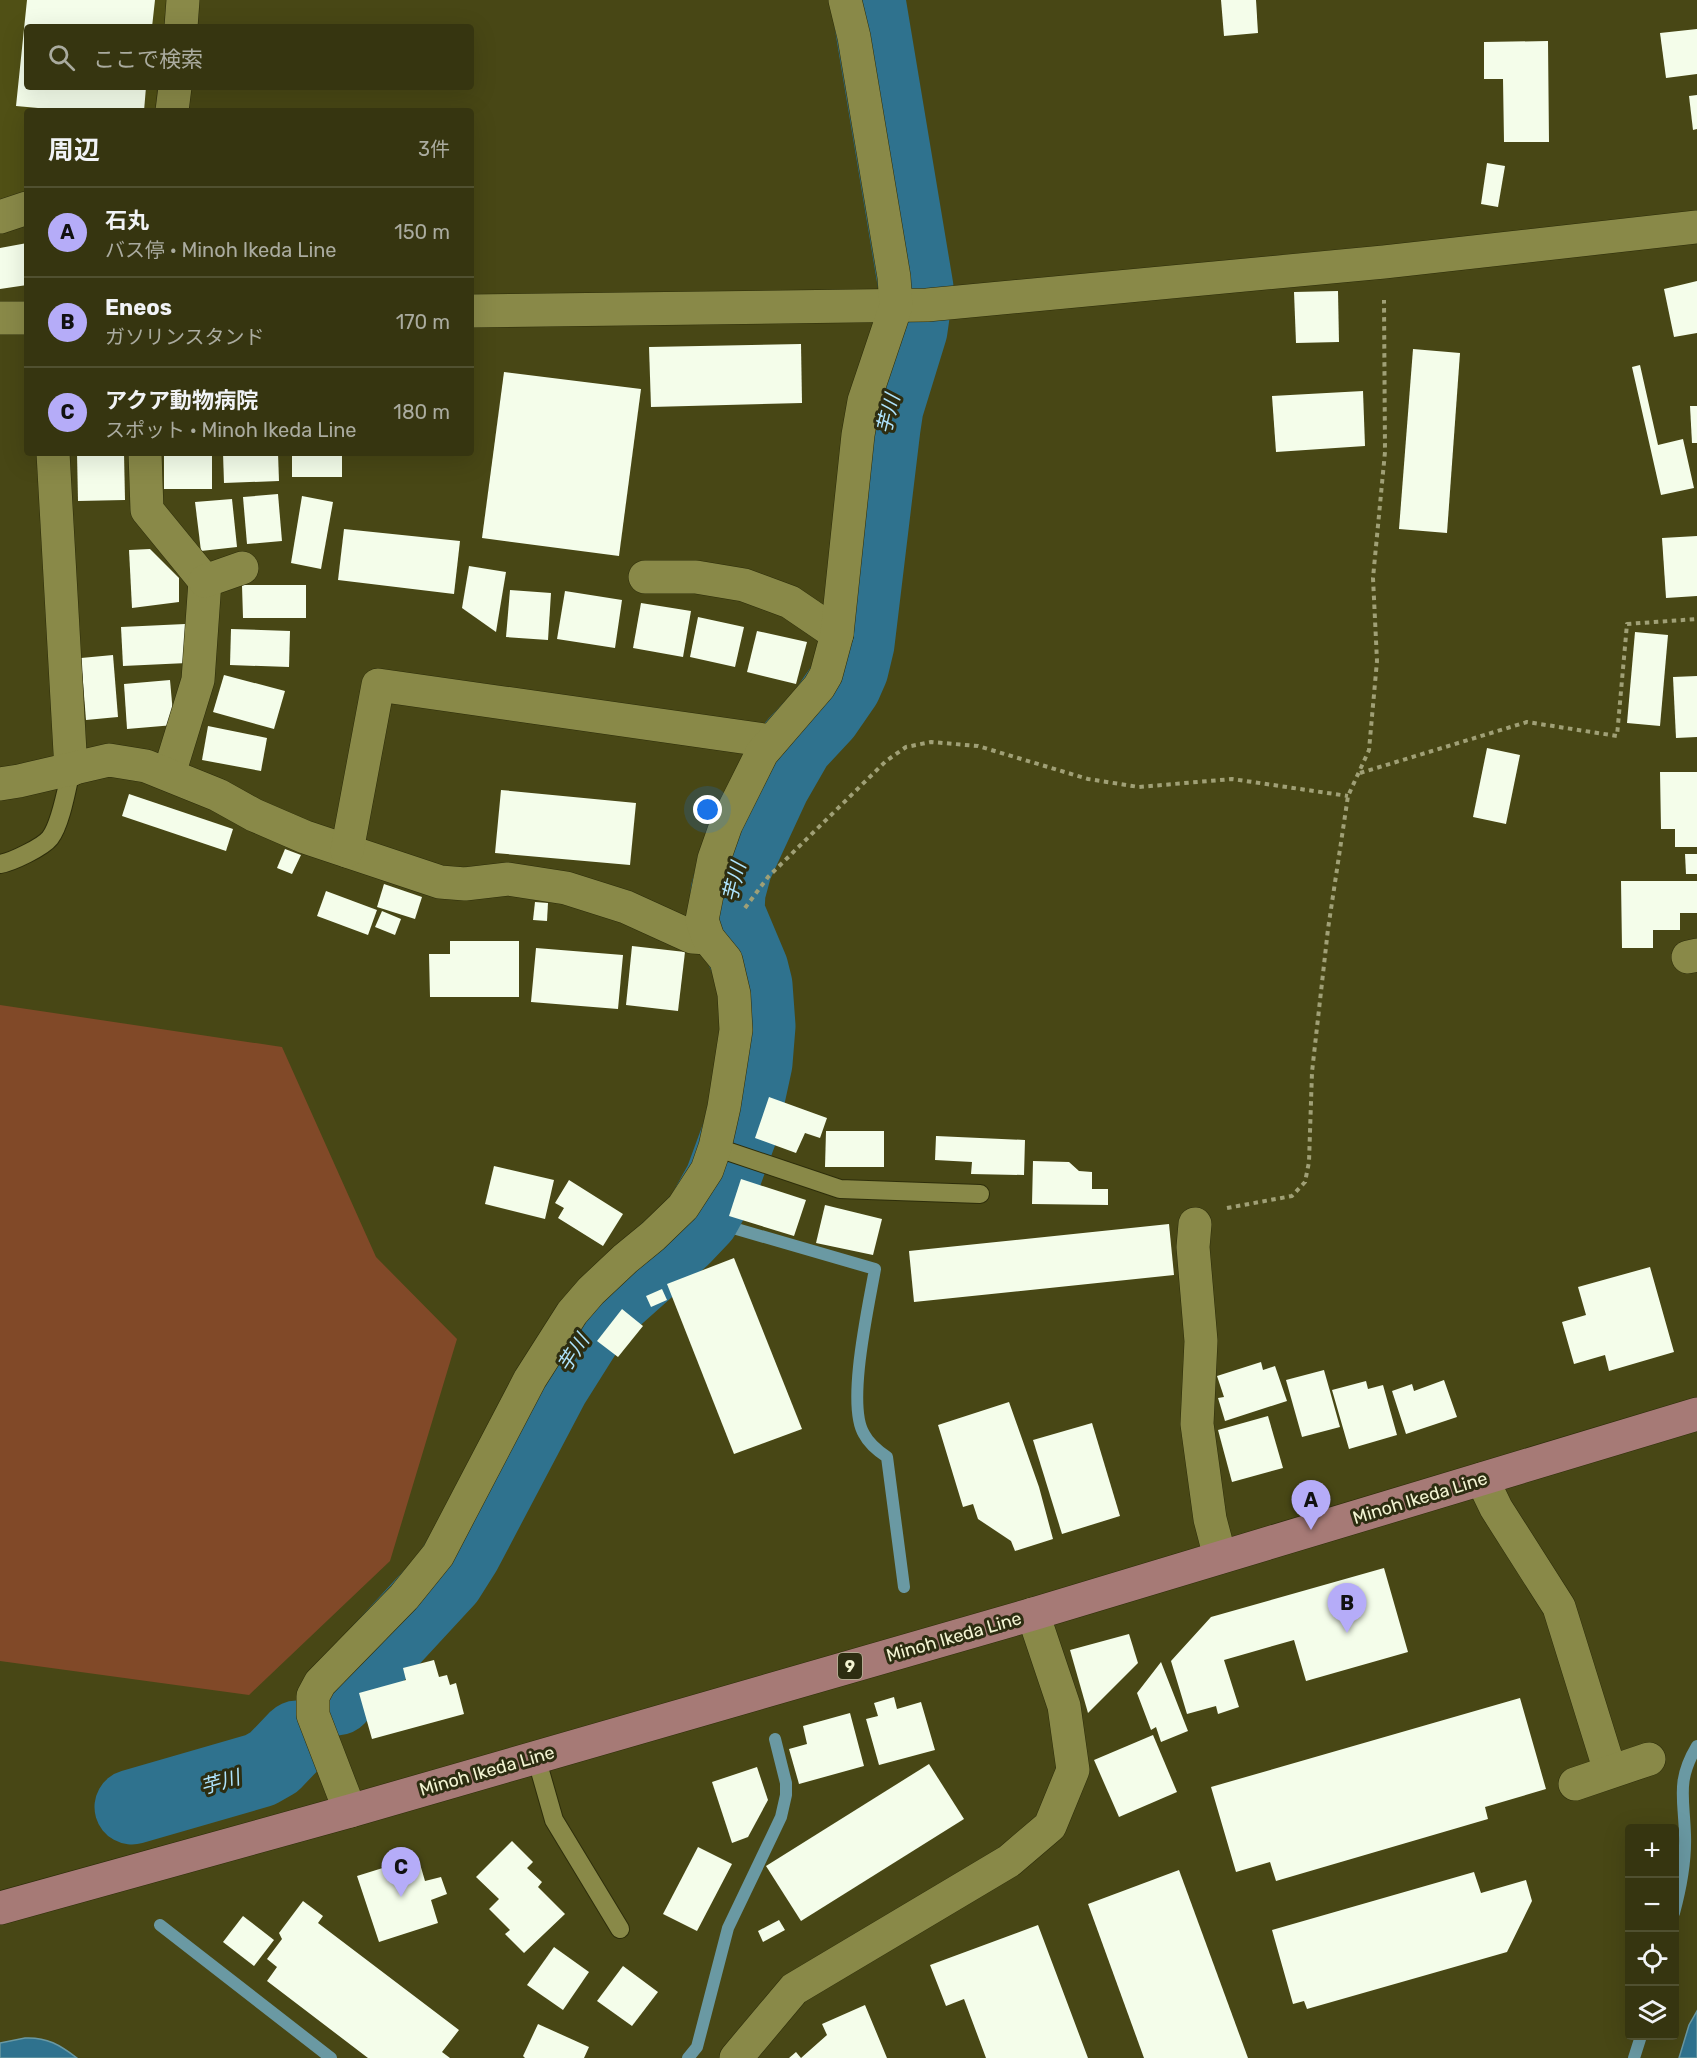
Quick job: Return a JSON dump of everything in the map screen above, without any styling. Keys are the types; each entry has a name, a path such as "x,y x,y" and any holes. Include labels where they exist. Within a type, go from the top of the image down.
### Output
{"main road":[{"name":"Minoh Ikeda Line","path":"0,1908 350,1811 1034,1614 1697,1414"}],"street":[{"path":"181,24 183,0"},
{"path":"845,0 856,48 894,277 910,306"},
{"path":"172,108 175,90"},
{"path":"0,217 24,209"},
{"path":"474,311 910,306 1384,262 1697,227"},
{"path":"350,1811 313,1715 313,1696 320,1683 404,1597 438,1555 530,1379 572,1313 591,1291 683,1208 721,1149 724,1107 736,1030 734,994 726,960 708,938 702,920 714,859 726,825 762,753 819,687 826,675 837,634 858,435 864,401 910,306"},
{"path":"0,318 24,318"},
{"path":"52,456 71,770"},
{"path":"146,456 147,510 205,581 198,680 169,774"},
{"path":"205,581 242,568"},
{"path":"645,577 696,577 744,585 790,602 837,634"},
{"path":"347,851 378,685 771,741"},
{"path":"0,784 19,782 109,760 146,766 218,795 305,837 440,882 465,884 508,879 566,888 626,907 692,937 708,938"},
{"path":"1195,1224 1193,1247 1201,1341 1197,1424 1210,1519 1220,1557"},
{"path":"1482,1479 1496,1508 1559,1607 1610,1771"},
{"path":"736,2058 794,1989 1009,1861 1050,1826 1073,1770 1065,1706 1034,1614"},
{"path":"1575,1784 1649,1759"}],"lane":[{"path":"0,864 21,857 50,838 63,807 71,770"},
{"path":"721,1149 840,1189 980,1194"},
{"path":"536,1757 554,1820 620,1929"}],"path":[{"path":"1195,1224 1214,1210 1293,1196 1305,1182 1310,1162 1312,1072 1328,929 1347,796 1369,750 1377,661 1373,578 1384,452 1384,262"},
{"path":"1359,773 1527,723 1617,736 1627,624 1697,619"},
{"path":"742,913 768,877 885,761 906,747 931,742 978,746 1088,779 1139,787 1232,779 1347,796"}],"shaded area":[{"path":"0,0 166,0 164,24 24,24 24,90 157,90 155,108 24,108 24,195 0,203"},
{"path":"0,1005 282,1047 376,1257 457,1339 390,1561 249,1695 0,1661"}],"water":[{"path":"1697,2011 1697,2058 1679,2058 1689,2025"},
{"path":"25,2038 53,2043 77,2058 0,2058 0,2043"}],"building":[{"path":"27,0 155,0 152,24 25,24"},
{"path":"1221,0 1256,0 1258,33 1224,36"},
{"path":"24,29 24,90 146,90 144,108 16,106"},
{"path":"1697,29 1697,74 1666,78 1660,33"},
{"path":"1548,41 1549,142 1504,142 1503,79 1484,79 1484,42"},
{"path":"1697,95 1697,129 1693,130 1689,96"},
{"path":"1487,163 1505,166 1498,207 1481,204"},
{"path":"24,244 24,285 0,289 0,248"},
{"path":"1697,281 1697,333 1674,337 1664,289"},
{"path":"1338,291 1339,342 1296,343 1294,292"},
{"path":"801,344 802,403 651,407 649,347"},
{"path":"1413,349 1460,353 1447,533 1399,529"},
{"path":"1640,365 1658,445 1683,439 1694,488 1661,495 1632,367"},
{"path":"504,372 641,389 619,556 482,538"},
{"path":"1363,391 1365,446 1276,452 1272,396"},
{"path":"1690,406 1697,406 1697,443 1692,443"},
{"path":"77,456 124,456 125,500 78,501"},
{"path":"164,456 212,456 212,489 164,489"},
{"path":"223,456 278,456 279,481 224,483"},
{"path":"292,456 342,456 342,477 292,477"},
{"path":"278,494 282,541 247,544 243,497"},
{"path":"302,496 333,502 321,569 291,563"},
{"path":"232,499 237,547 201,551 195,502"},
{"path":"344,529 460,541 454,594 338,580"},
{"path":"1697,536 1697,596 1666,598 1662,538"},
{"path":"150,549 179,578 179,602 132,608 129,550"},
{"path":"469,566 506,572 496,632 462,608"},
{"path":"242,585 306,585 306,618 243,618"},
{"path":"510,590 551,593 548,640 506,637"},
{"path":"565,591 622,600 615,648 557,639"},
{"path":"641,603 691,611 683,657 633,648"},
{"path":"698,617 744,627 735,667 690,657"},
{"path":"185,624 187,663 123,666 121,627"},
{"path":"231,629 290,631 289,667 230,665"},
{"path":"757,631 807,642 796,684 747,672"},
{"path":"1635,632 1668,635 1660,726 1627,723"},
{"path":"113,655 118,717 86,720 81,658"},
{"path":"224,675 285,691 274,729 213,712"},
{"path":"1697,676 1697,737 1676,738 1673,677"},
{"path":"170,680 174,725 127,729 124,684"},
{"path":"208,726 267,738 261,771 202,760"},
{"path":"1487,748 1520,755 1506,824 1473,817"},
{"path":"1660,772 1697,772 1697,847 1675,847 1675,829 1661,829"},
{"path":"501,790 636,803 630,865 495,853"},
{"path":"129,794 233,829 226,851 122,816"},
{"path":"285,849 301,855 292,874 277,868"},
{"path":"1685,854 1697,854 1697,874 1686,874"},
{"path":"1621,881 1697,881 1697,913 1680,913 1680,930 1653,930 1653,948 1622,948"},
{"path":"384,884 422,897 415,919 377,907"},
{"path":"326,891 377,910 368,935 317,916"},
{"path":"535,902 548,903 547,921 533,920"},
{"path":"382,911 401,919 395,935 375,927"},
{"path":"450,941 519,941 519,997 430,997 429,954 450,954"},
{"path":"632,946 685,952 678,1011 626,1005"},
{"path":"536,948 623,955 618,1009 531,1002"},
{"path":"769,1097 827,1118 820,1138 805,1133 796,1153 755,1138"},
{"path":"826,1131 884,1131 884,1167 825,1167"},
{"path":"936,1136 1025,1140 1024,1175 971,1174 972,1162 935,1160"},
{"path":"1033,1161 1069,1162 1079,1171 1092,1172 1092,1189 1108,1189 1108,1205 1032,1204"},
{"path":"494,1166 554,1180 545,1219 485,1204"},
{"path":"741,1179 806,1200 794,1236 729,1216"},
{"path":"569,1180 623,1214 603,1246 558,1218 564,1208 555,1203"},
{"path":"825,1205 882,1219 873,1255 816,1243"},
{"path":"1169,1224 1174,1275 914,1302 909,1251"},
{"path":"734,1258 802,1429 734,1454 667,1284"},
{"path":"1650,1267 1674,1352 1609,1371 1605,1355 1574,1364 1562,1322 1586,1315 1578,1287"},
{"path":"662,1289 667,1300 651,1307 646,1296"},
{"path":"622,1309 643,1326 618,1357 597,1341"},
{"path":"1261,1362 1263,1370 1275,1366 1287,1401 1225,1421 1218,1398 1224,1397 1217,1376"},
{"path":"1324,1370 1340,1427 1302,1437 1286,1380"},
{"path":"1444,1380 1457,1417 1406,1434 1392,1391 1412,1384 1414,1391"},
{"path":"1366,1381 1368,1389 1383,1385 1397,1435 1349,1449 1332,1390"},
{"path":"1009,1402 1039,1487 1053,1539 1015,1551 1011,1541 978,1519 973,1504 963,1507 938,1425"},
{"path":"1268,1416 1283,1468 1232,1482 1218,1430"},
{"path":"1092,1423 1120,1516 1062,1534 1033,1440"},
{"path":"1384,1568 1408,1652 1306,1681 1294,1640 1224,1660 1239,1707 1218,1714 1216,1706 1187,1714 1171,1661 1211,1617"},
{"path":"1129,1634 1138,1663 1088,1713 1070,1650"},
{"path":"434,1660 439,1677 447,1675 450,1685 456,1683 464,1714 372,1739 359,1693 406,1680 403,1668"},
{"path":"1161,1662 1188,1731 1161,1742 1156,1727 1151,1730 1137,1693"},
{"path":"894,1697 897,1709 921,1702 935,1750 879,1765 866,1719 878,1716 874,1703"},
{"path":"1520,1698 1546,1789 1485,1807 1488,1819 1276,1881 1270,1862 1236,1872 1211,1787"},
{"path":"850,1713 864,1766 799,1784 789,1749 807,1744 803,1726"},
{"path":"1153,1735 1177,1792 1119,1817 1094,1760"},
{"path":"929,1764 964,1819 801,1921 766,1866"},
{"path":"757,1767 768,1800 748,1837 732,1843 712,1782"},
{"path":"512,1841 533,1862 527,1868 542,1882 538,1887 565,1914 524,1953 505,1934 510,1930 489,1909 499,1899 476,1877"},
{"path":"698,1847 732,1864 697,1931 663,1914"},
{"path":"418,1857 425,1881 441,1877 447,1894 431,1900 438,1923 379,1942 357,1876"},
{"path":"1179,1870 1248,2058 1144,2058 1088,1904"},
{"path":"1474,1872 1481,1893 1526,1880 1532,1901 1507,1952 1307,2009 1304,2001 1293,2004 1272,1930"},
{"path":"303,1901 323,1916 318,1923 459,2030 442,2052 450,2058 368,2058 267,1981 277,1967 267,1959 282,1939 279,1933"},
{"path":"243,1916 274,1940 254,1966 223,1942"},
{"path":"779,1920 785,1930 763,1942 758,1931"},
{"path":"1038,1925 1088,2058 986,2058 964,1999 946,2006 930,1965"},
{"path":"554,1947 589,1972 563,2010 527,1985"},
{"path":"623,1966 658,1992 632,2026 597,2001"},
{"path":"865,2005 887,2058 801,2058 827,2035 822,2024"},
{"path":"538,2024 589,2047 584,2058 525,2058 523,2056"},
{"path":"796,2052 801,2058 789,2058"}],"waterway":[{"name":"芋川","path":"337,1698 447,1579 464,1552 552,1385 586,1331 609,1303 702,1217 722,1181 740,1132 755,1063 758,1026 755,985 751,969 727,912 728,892 735,866 773,784 796,744 824,714 844,685 851,669 857,644 886,408 910,330 916,288 868,0"},
{"path":"702,1217 875,1269 864,1329 857,1401 859,1420 864,1434 868,1441 887,1457 904,1587"},
{"name":"芋川","path":"132,1807 260,1770 274,1762 297,1738"},
{"path":"688,2058 697,2047 728,1928 781,1817 786,1783 775,1739"},
{"path":"1679,1892 1685,1855 1684,1780 1690,1758 1697,1746"},
{"path":"160,1925 331,2058"},
{"path":"1634,2058 1640,2040"}],"place":[{"name":"石丸","path":"1311,1530"},
{"name":"Eneos","path":"1347,1633"},
{"name":"アクア動物病院","path":"401,1897"}]}
